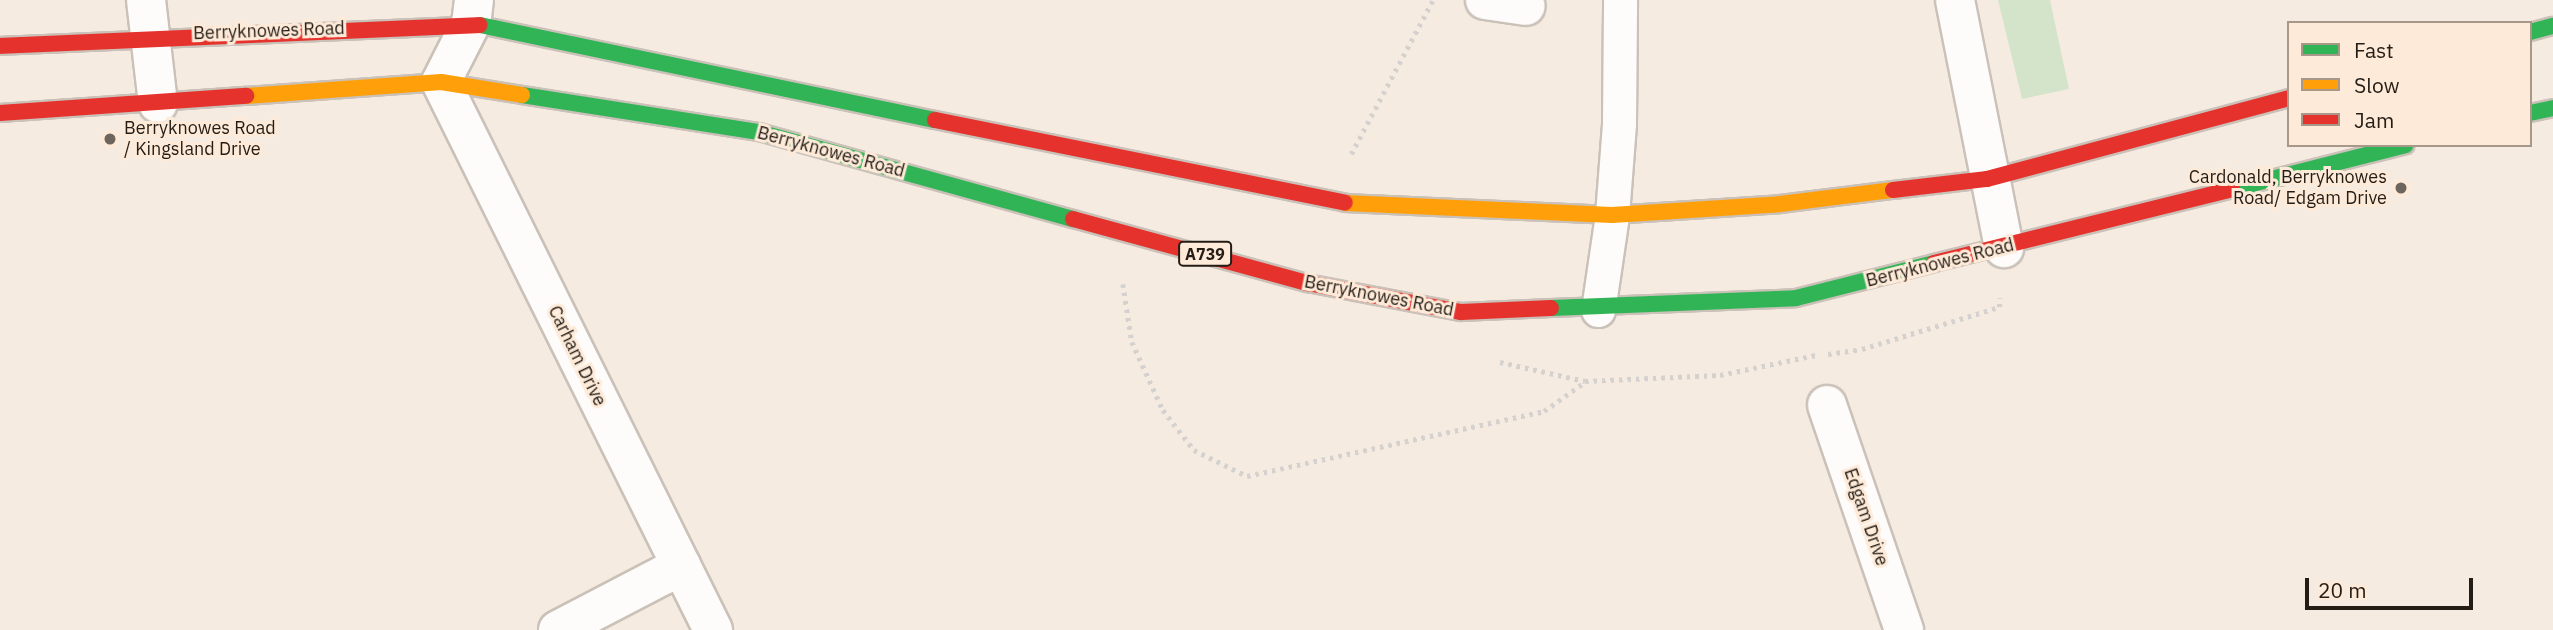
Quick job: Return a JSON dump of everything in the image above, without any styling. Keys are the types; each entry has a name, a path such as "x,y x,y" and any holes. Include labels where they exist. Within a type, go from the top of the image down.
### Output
{"main road":[{"name":"Berryknowes Road","path":"0,46 148,18 472,11 1326,202 1612,215 1780,204 1987,179 2287,99"},
{"path":"2532,31 2553,26"},
{"name":"Berryknowes Road","path":"0,113 442,82 759,132 1307,283 1461,312 1598,310 1796,298 2398,147"},
{"path":"2532,113 2553,108"}],"street":[{"path":"1485,0 1526,6"},
{"path":"1955,0 1987,179 2004,248"},
{"path":"442,82 472,11"},
{"path":"148,18 159,103"},
{"name":"Carham Drive","path":"442,82 713,630"},
{"name":"Edgam Drive","path":"1828,405 1904,630"},
{"path":"558,630 681,566"}],"lane":[{"path":"1598,310 1612,215 1620,0"}],"path":[{"path":"1326,202 1433,0"},
{"path":"1121,270 1132,342 1163,410 1194,450 1247,476 1544,411 1585,381"}],"green space":[{"path":"1998,0 2050,0 2069,89 2022,99"}],"traffic: fast":[{"path":"480,25 935,120"},
{"path":"2532,31 2553,26"},
{"path":"522,95 759,132 1073,219"},
{"path":"2532,113 2553,108"},
{"path":"2232,189 2398,147"},
{"path":"1551,308 1796,298 1934,263"}],"traffic: slow":[{"path":"246,96 441,82 522,95"},
{"path":"1345,203 1612,215 1780,204 1893,190"}],"traffic: jam":[{"path":"0,46 480,25"},
{"path":"0,113 246,96"},
{"path":"1893,190 1987,179 2287,99"},
{"path":"935,120 1345,203"},
{"path":"1934,263 2232,189"},
{"path":"1073,219 1307,283 1461,312 1551,308"}],"place":[{"name":"Berryknowes Road / Kingsland Drive","path":"110,139"},
{"name":"Cardonald, Berryknowes Road/ Edgam Drive","path":"2401,188"}]}
